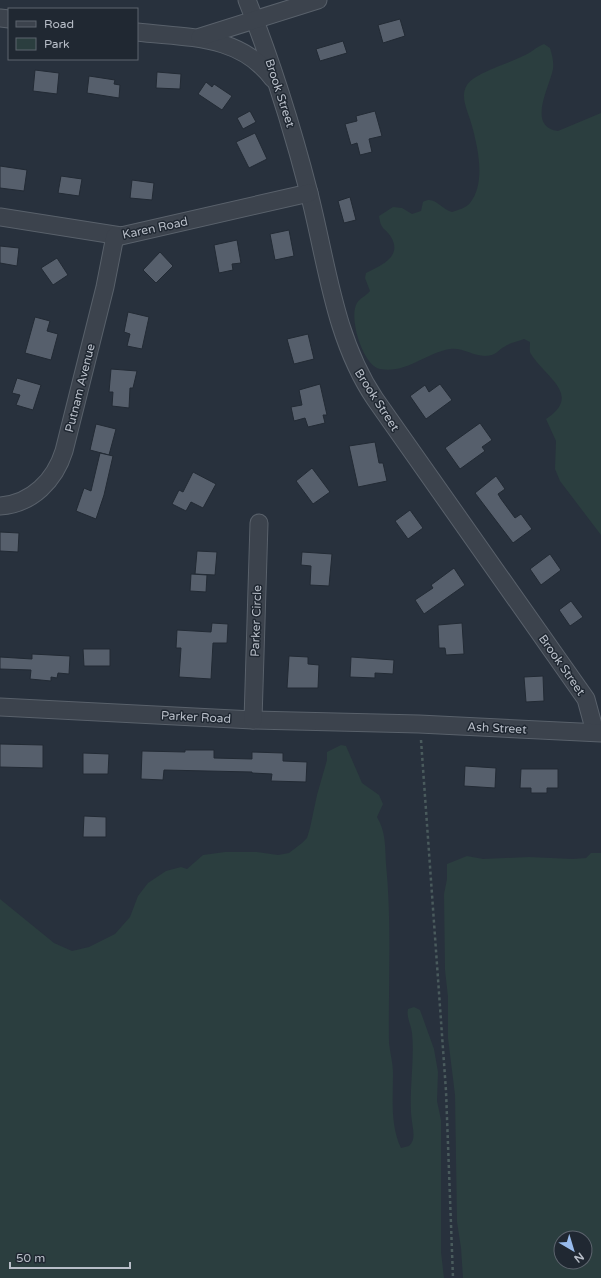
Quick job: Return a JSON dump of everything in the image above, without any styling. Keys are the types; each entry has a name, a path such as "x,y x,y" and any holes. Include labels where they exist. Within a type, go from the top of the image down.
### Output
{"street":[{"name":"Brook Street","path":"247,0 282,95 309,193 338,317 355,368 374,399 586,699 598,733"},
{"path":"196,38 255,21 318,0"},
{"path":"138,32 196,38 229,44 246,53 266,70 282,95"},
{"name":"Karen Road","path":"0,217 115,236 309,193"},
{"name":"Putnam Avenue","path":"0,506 18,502 33,495 45,485 59,466 105,287 115,236"},
{"name":"Parker Circle","path":"253,720 259,523"},
{"name":"Parker Road","path":"0,708 253,720 393,723"},
{"name":"Ash Street","path":"393,723 598,733"}],"path":[{"path":"419,724 446,1091 453,1278"}],"green space":[{"path":"544,44 550,48 553,58 553,69 542,105 543,122 548,128 558,131 601,113 601,535 560,481 555,469 556,441 546,419 557,410 561,402 561,394 558,386 552,378 531,354 530,342 524,339 508,344 488,356 450,349 441,351 398,369 380,369 374,366 363,350 354,319 357,303 370,291 365,278 366,273 388,260 394,250 394,244 391,237 382,227 379,216 393,207 402,208 412,214 421,211 423,202 427,200 434,201 452,212 462,209 470,203 475,195 478,186 479,165 471,121 464,100 467,85 484,72 526,55"},
{"path":"341,745 346,746 362,783 379,795 383,804 377,817 384,834 388,886 389,1043 393,1069 395,1130 401,1148 411,1144 414,1135 411,1111 413,1044 408,1009 414,1007 420,1010 434,1049 438,1072 437,1101 441,1120 441,1252 444,1278 0,1278 0,899 54,943 72,951 89,947 115,934 130,917 138,896 148,883 166,871 181,867 187,869 203,855 225,852 257,852 278,855 289,853 302,843 307,838 310,828 317,795 327,760 327,752"},
{"path":"591,853 601,853 601,1278 463,1278 461,1248 457,1222 455,1095 448,1038 448,997 445,970 444,894 447,879 447,864 467,856 483,859 529,857 573,859 586,858"}],"building":[{"path":"400,19 405,36 383,43 378,25"},
{"path":"343,41 347,53 320,61 316,49"},
{"path":"35,70 59,73 57,94 33,91"},
{"path":"157,72 181,74 180,89 156,88"},
{"path":"89,76 115,80 114,84 120,85 119,98 87,93"},
{"path":"206,82 212,87 214,84 232,96 222,110 198,94"},
{"path":"250,111 256,122 243,129 237,118"},
{"path":"375,111 382,136 369,139 372,152 360,155 357,143 351,145 345,124 357,121 356,116"},
{"path":"255,133 267,159 249,168 236,142"},
{"path":"0,166 27,170 24,191 0,188"},
{"path":"61,176 82,179 79,196 58,193"},
{"path":"132,180 154,183 152,200 130,198"},
{"path":"350,197 356,220 344,223 338,201"},
{"path":"289,230 294,256 275,260 270,234"},
{"path":"237,240 241,263 232,264 233,270 219,273 214,245"},
{"path":"0,246 19,248 17,266 0,263"},
{"path":"160,252 173,266 156,283 143,270"},
{"path":"57,258 68,275 53,285 41,268"},
{"path":"128,312 149,317 142,349 127,346 130,334 124,332"},
{"path":"35,317 50,321 47,331 58,334 51,360 25,353"},
{"path":"308,334 314,359 294,364 287,339"},
{"path":"111,369 137,371 133,388 130,388 129,408 112,406 113,392 109,392"},
{"path":"17,378 41,385 33,410 16,405 20,395 12,393"},
{"path":"320,384 327,415 323,415 325,423 308,427 305,418 294,421 291,407 302,405 299,390"},
{"path":"440,384 452,400 426,419 410,396 425,385 429,392"},
{"path":"480,423 492,440 482,447 485,451 460,469 445,448"},
{"path":"96,424 116,429 109,455 90,450"},
{"path":"375,442 379,463 383,463 387,481 358,487 349,446"},
{"path":"100,453 113,456 104,495 96,519 76,511 84,488 91,491"},
{"path":"312,468 330,492 313,504 296,481"},
{"path":"193,472 216,484 203,508 191,502 186,511 172,504 179,490 183,492"},
{"path":"496,476 505,489 498,494 501,499 515,518 521,514 532,529 513,543 475,493"},
{"path":"410,510 423,528 408,539 395,521"},
{"path":"0,532 19,533 18,552 0,551"},
{"path":"197,551 217,552 215,575 195,574"},
{"path":"302,552 332,554 329,586 310,585 311,566 301,565"},
{"path":"550,554 561,570 541,585 530,569"},
{"path":"454,568 465,585 424,614 415,600 433,588 431,585"},
{"path":"191,574 207,575 206,592 190,591"},
{"path":"571,601 583,617 570,626 559,610"},
{"path":"212,623 228,624 227,643 213,643 211,679 179,677 181,648 176,648 177,630 211,632"},
{"path":"462,623 464,654 446,655 445,648 439,648 438,625"},
{"path":"83,649 110,649 110,666 84,666"},
{"path":"32,654 70,656 69,674 58,673 57,678 51,677 51,681 30,679 31,670 0,669 0,657 32,659"},
{"path":"289,656 308,657 308,664 319,665 318,688 287,688"},
{"path":"351,657 394,660 393,674 375,673 375,678 350,677"},
{"path":"543,676 544,701 526,702 524,677"},
{"path":"0,744 43,745 43,768 0,767"},
{"path":"185,750 214,750 214,758 252,759 252,752 283,753 283,761 307,762 306,782 271,781 272,774 252,772 164,770 163,780 141,779 142,751 185,752"},
{"path":"83,753 109,754 108,774 83,774"},
{"path":"465,766 496,768 495,788 464,786"},
{"path":"521,769 558,769 558,788 547,788 547,793 531,793 531,788 520,788"},
{"path":"84,816 106,817 106,837 83,837"}]}
